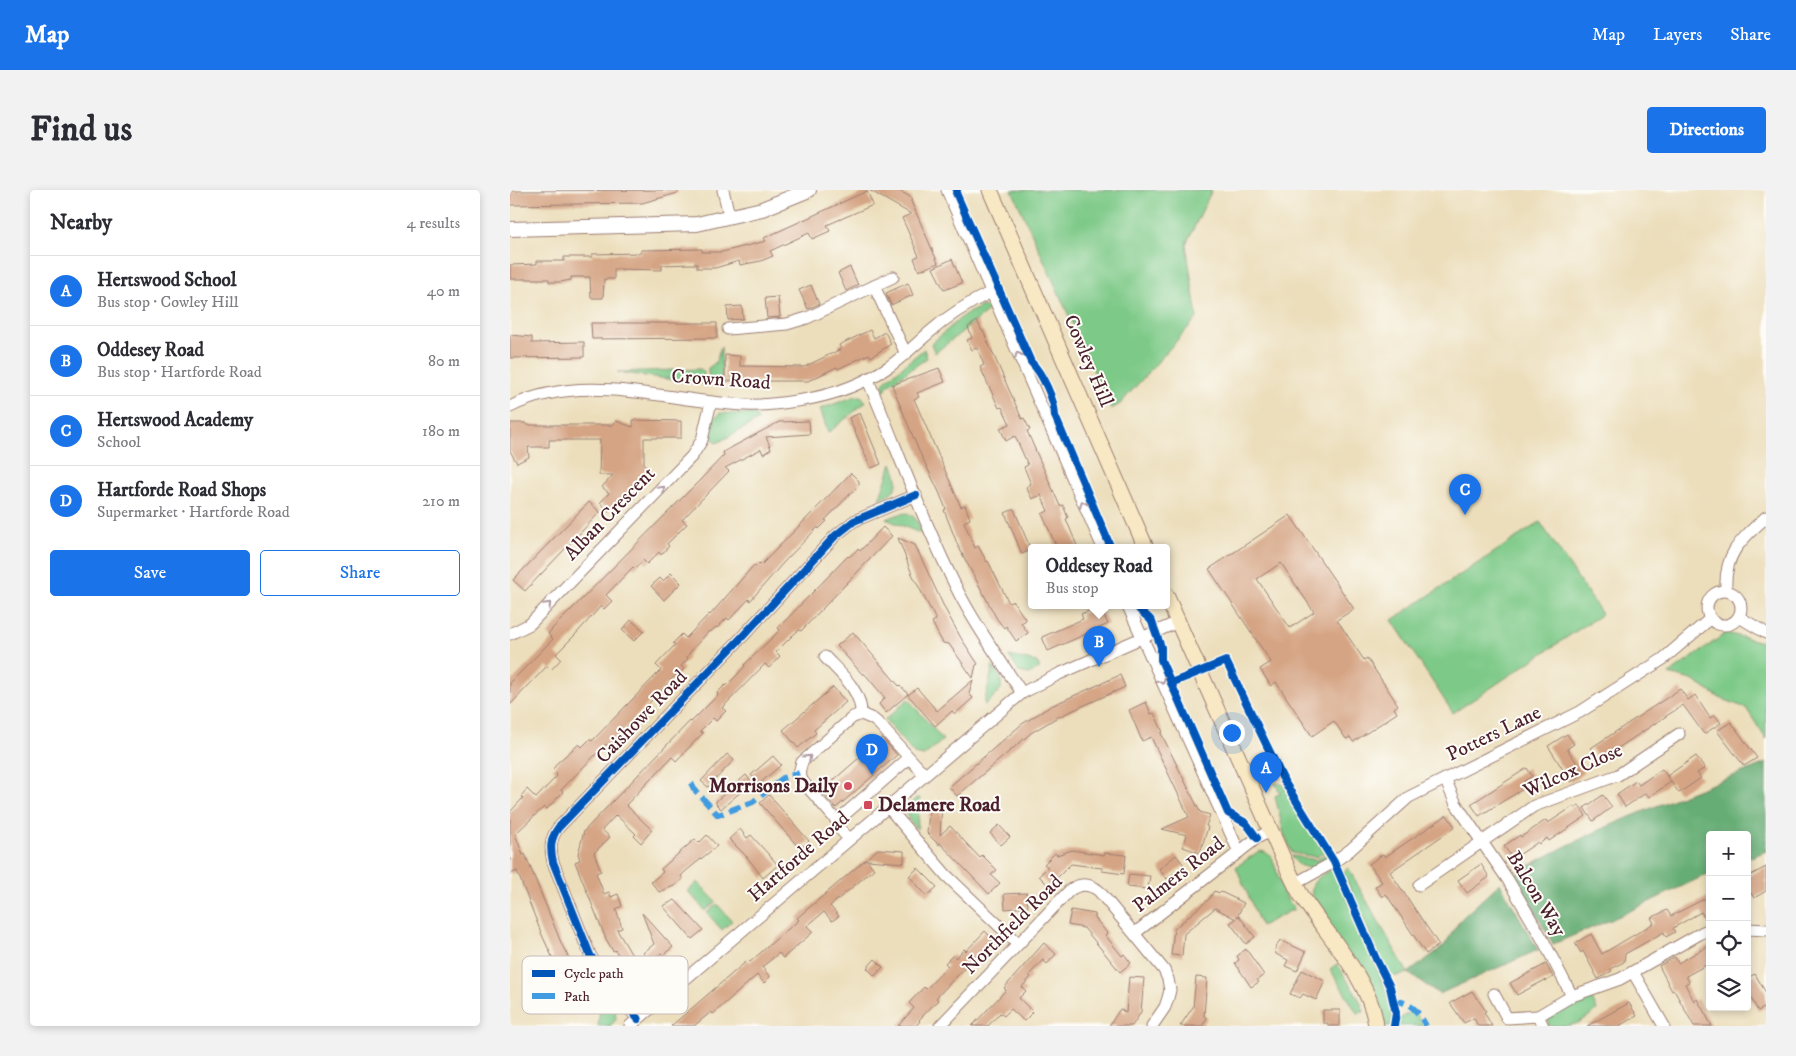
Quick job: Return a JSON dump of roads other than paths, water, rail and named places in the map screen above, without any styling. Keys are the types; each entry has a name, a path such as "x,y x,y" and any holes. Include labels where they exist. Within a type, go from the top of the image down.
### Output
{"main road":[{"name":"Cowley Hill","path":"990,190 1144,544"},
{"path":"1170,604 1301,896 1359,980 1371,1003 1376,1026"}],"street":[{"path":"723,190 729,215"},
{"path":"510,229 668,226 713,221 729,215 762,208 809,190"},
{"path":"947,190 1100,544"},
{"path":"728,329 787,324 807,318 893,277"},
{"path":"874,286 906,354"},
{"name":"Crown Road","path":"510,407 541,394 562,390 598,389 746,405 803,400 868,380 906,354 955,312 991,292"},
{"path":"868,380 940,553 960,594 981,632 1022,693"},
{"name":"Alban Crescent","path":"510,634 530,624 692,456 702,440 711,402"},
{"name":"Caishowe Road","path":"591,956 553,862 551,851 554,834 564,821 742,637 835,536 854,521 916,495"},
{"path":"1726,590 1725,580 1729,559 1740,541 1766,516"},
{"path":"1726,590 1735,594 1741,607 1739,617 1725,625 1710,619 1707,614 1707,602 1714,593 1726,590"},
{"path":"1129,609 1239,852"},
{"path":"1739,617 1766,633"},
{"name":"Potters Lane","path":"1296,883 1334,862 1350,850 1409,797 1580,712 1663,659 1710,619"},
{"name":"Hartforde Road","path":"688,977 924,774 1022,693 1141,637 1178,622"},
{"path":"826,656 858,695 861,704 861,714"},
{"path":"849,839 840,829 837,821 803,782 799,773 802,762 854,717 861,714 879,724 924,774"},
{"name":"Wilcox Close","path":"1419,885 1534,806 1618,775 1679,734"},
{"name":"Hartforde Road","path":"837,821 909,758"},
{"name":"Balcon Way","path":"1445,779 1456,804 1508,880 1543,940 1572,996"},
{"path":"887,806 946,875 1018,944"},
{"name":"Palmers Road","path":"1135,933 1257,838 1272,830"},
{"name":"Northfield Road","path":"940,1026 1068,891 1080,885 1093,886 1099,891 1164,970 1170,990 1165,1007 1152,1026"},
{"path":"1751,929 1766,930"},
{"path":"1494,994 1507,1018 1541,1021 1572,996 1605,986 1706,931"},
{"path":"1633,972 1664,1026"},
{"name":"Hartforde Road","path":"634,1023 645,1014"}],"place":[{"name":"Hertswood Academy","path":"1465,515"},
{"name":"Oddesey Road","path":"1099,667"},
{"name":"Hartforde Road Shops","path":"872,775"},
{"name":"Morrisons Daily","path":"848,786"},
{"name":"Hertswood School","path":"1266,793"},
{"name":"Delamere Road","path":"868,805"}]}
